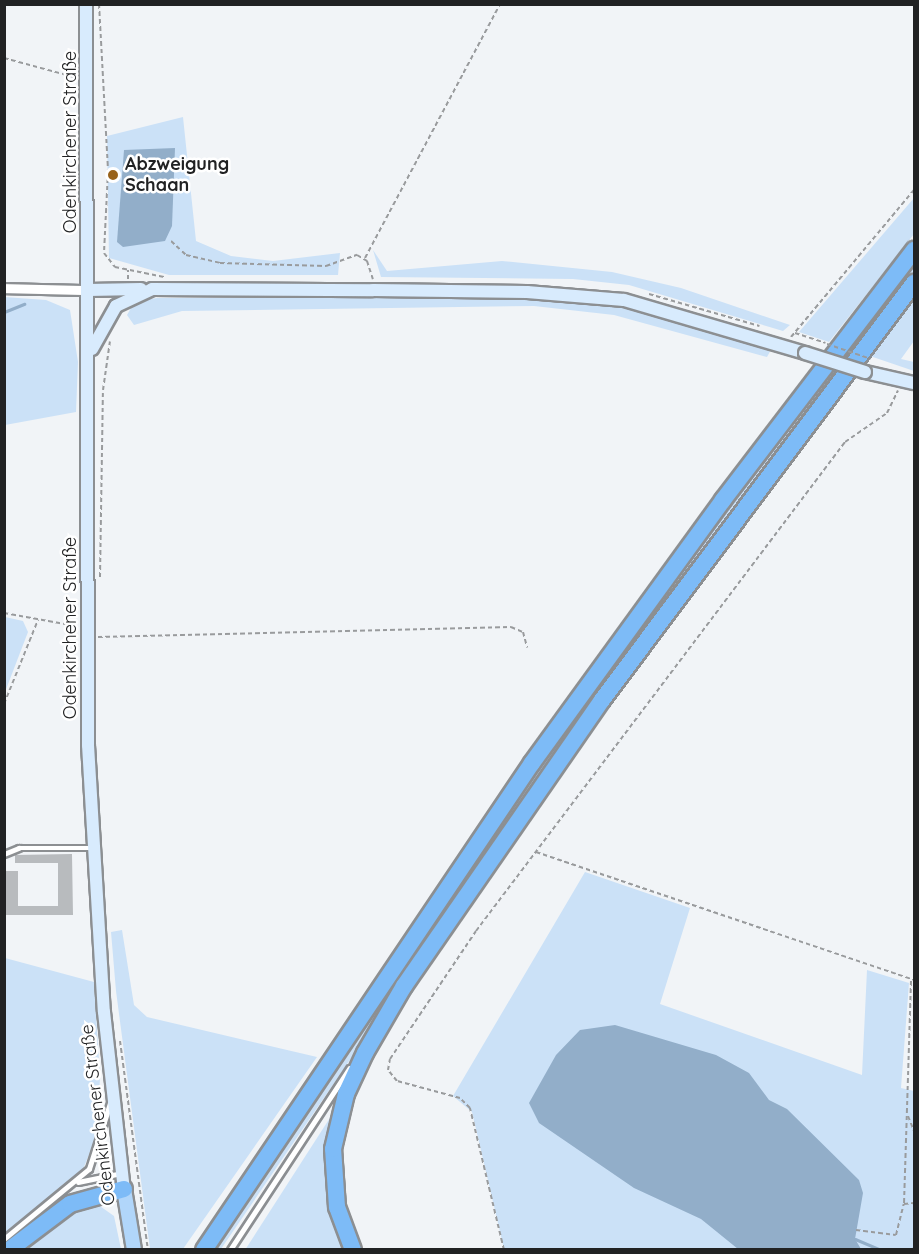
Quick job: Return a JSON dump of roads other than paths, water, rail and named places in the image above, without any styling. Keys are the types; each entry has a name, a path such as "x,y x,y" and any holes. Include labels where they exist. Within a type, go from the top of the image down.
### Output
{"highway":[{"path":"204,1250 552,736 915,250"},
{"path":"353,1250 334,1192 335,1131 353,1075 404,986 662,617 915,283"},
{"path":"9,1250 70,1204 123,1181"}],"main road":[{"name":"Odenkirchener Straße","path":"86,4 92,848 112,1094 134,1250"},
{"path":"88,290 373,290 596,296 674,310 865,372 915,383"},
{"path":"88,357 112,310 152,290"}],"street":[{"path":"4,288 88,290"}],"lane":[{"path":"4,854 16,848 92,848"},
{"path":"230,1250 404,986"},
{"path":"4,1239 76,1183 96,1156 112,1094"},
{"path":"76,1183 123,1181"}],"waterway":[{"path":"4,312 24,304"},
{"path":"855,1239 881,1250"},
{"path":"910,1250 914,1248"}],"place":[{"name":"Abzweigung Schaan","path":"113,175"}]}
